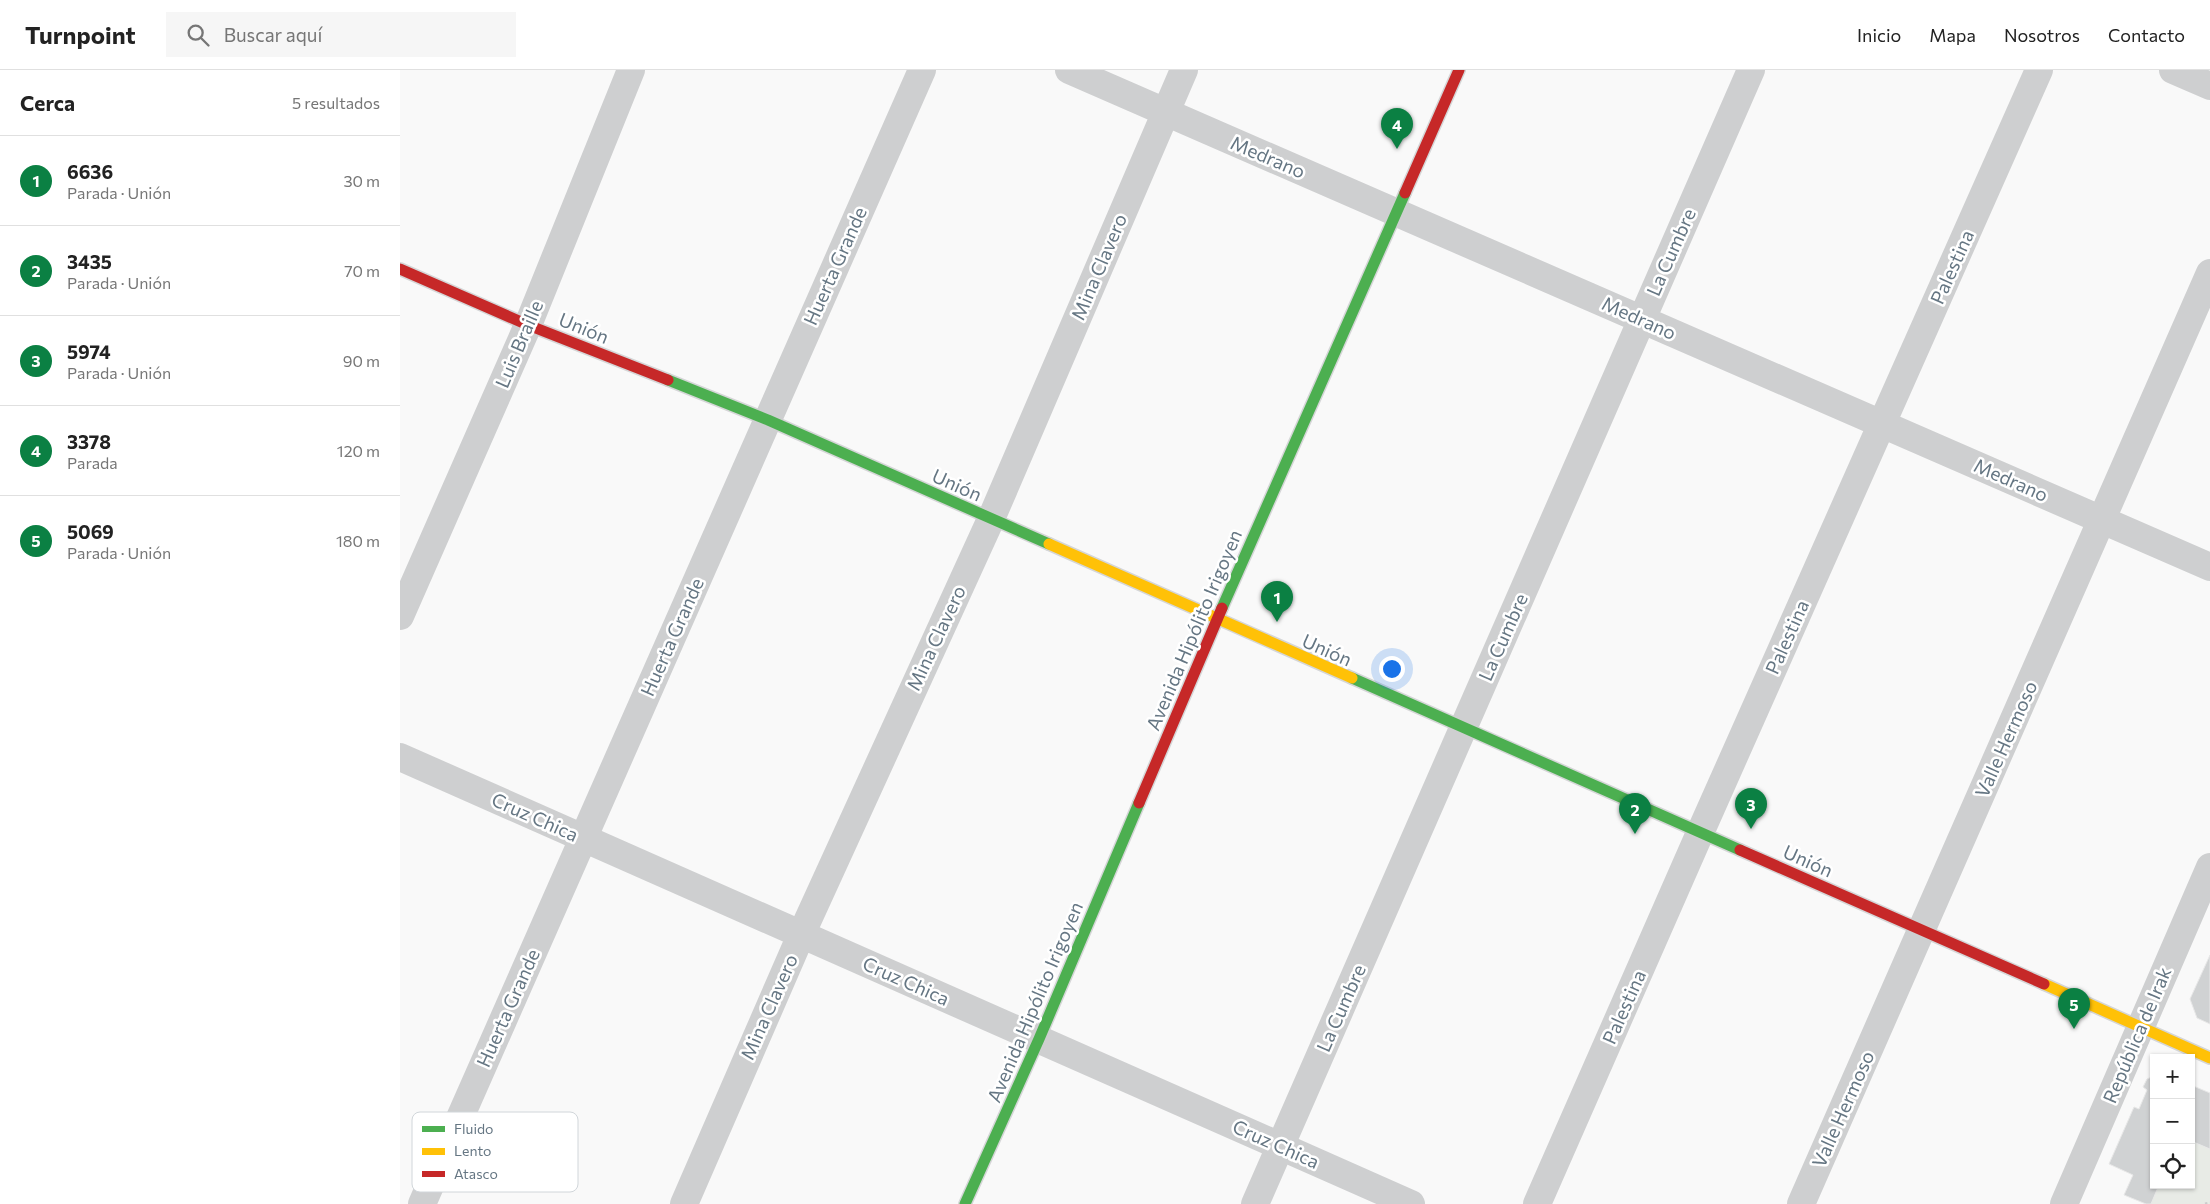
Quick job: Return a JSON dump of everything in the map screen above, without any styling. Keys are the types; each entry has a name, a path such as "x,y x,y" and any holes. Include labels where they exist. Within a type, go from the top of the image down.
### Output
{"street":[{"name":"Luis Braille","path":"400,616 528,325 631,70"},
{"name":"Huerta Grande","path":"462,1112 922,70"},
{"name":"Medrano","path":"1069,70 2210,567"},
{"name":"Mina Clavero","path":"684,1204 801,934 991,519 1184,70"},
{"name":"Avenida Hipólito Irigoyen","path":"964,1204 1039,1039 1217,620 1459,70"},
{"name":"La Cumbre","path":"1255,1204 1751,70"},
{"name":"Palestina","path":"1537,1204 2039,70"},
{"path":"2173,70 2210,86"},
{"name":"Unión","path":"400,269 528,325 768,420 2210,1058"},
{"name":"Valle Hermoso","path":"1801,1204 2210,273"},
{"name":"Cruz Chica","path":"400,757 1411,1204"},
{"name":"República de Irak","path":"2064,1204 2210,867"},
{"name":"Huerta Grande","path":"422,1204 427,1192"}],"path":[{"path":"2205,1204 2210,1203"}],"shaded area":[{"path":"2195,1143 2210,1149 2210,1204 2151,1204 2157,1189 2195,1189"}],"building":[{"path":"2210,955 2210,1024 2197,1018 2190,999"},
{"path":"2150,1078 2150,1189 2157,1189 2151,1204 2146,1204 2124,1195 2133,1175 2109,1164 2134,1107 2139,1109 2147,1090 2143,1087 2147,1079"},
{"path":"2195,1087 2210,1093 2210,1149 2195,1143"}],"traffic: fast":[{"path":"1222,608 1405,193"},
{"path":"668,380 768,420 1049,544"},
{"path":"1352,678 1740,850"},
{"path":"965,1204 1039,1039 1139,803"}],"traffic: slow":[{"path":"1049,544 1352,678"},
{"path":"2044,984 2210,1058"}],"traffic: jam":[{"path":"1405,193 1459,70"},
{"path":"400,269 528,325 668,380"},
{"path":"1139,803 1222,608"},
{"path":"1740,850 2044,984"}],"place":[{"name":"3378","path":"1397,149"},
{"name":"6636","path":"1277,622"},
{"name":"5974","path":"1751,829"},
{"name":"3435","path":"1635,834"},
{"name":"5069","path":"2074,1029"}]}
